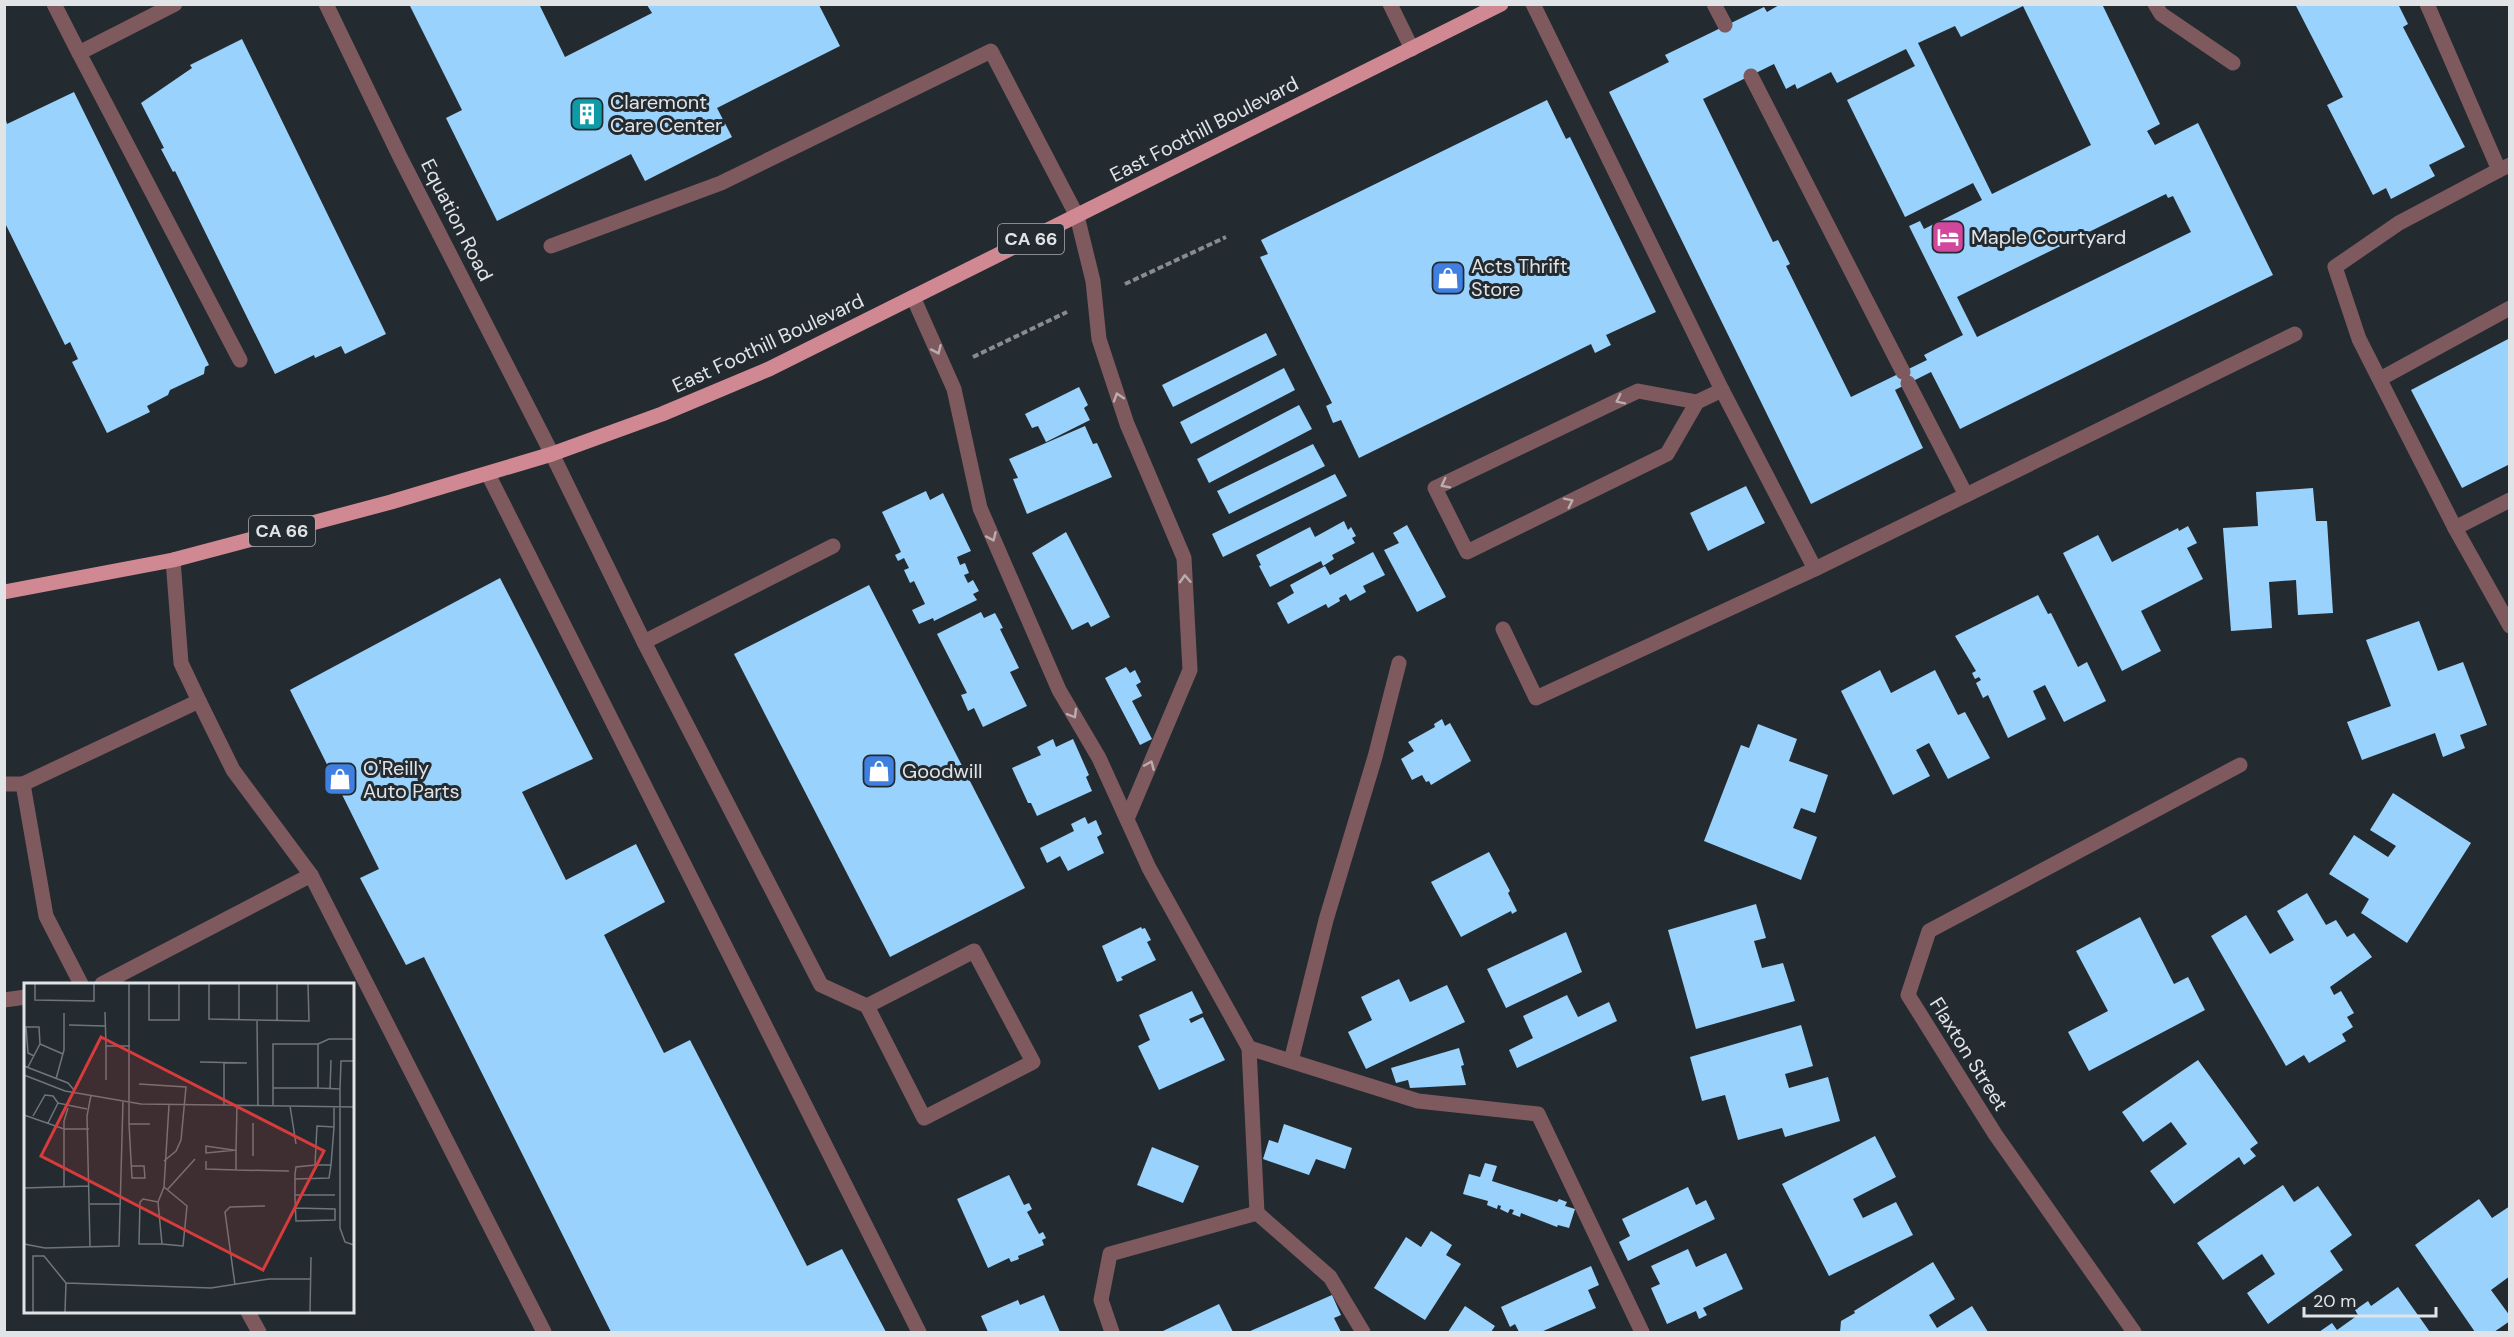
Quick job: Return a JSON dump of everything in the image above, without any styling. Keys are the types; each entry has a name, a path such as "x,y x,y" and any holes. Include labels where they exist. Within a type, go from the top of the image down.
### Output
{"main road":[{"name":"East Foothill Boulevard","path":"4,592 173,561 488,474 552,454 662,414 769,369 1501,4"}],"street":[{"path":"54,4 240,360"},
{"path":"79,53 175,4"},
{"name":"Equation Road","path":"326,4 400,157 552,454 644,642 821,985 867,1006"},
{"path":"1390,4 1412,49"},
{"path":"1533,4 1722,390 1815,569"},
{"path":"1714,4 1725,26"},
{"path":"2155,4 2161,14 2233,63"},
{"path":"2427,4 2504,168 2399,223 2334,267 2359,339 2456,528 2510,626"},
{"path":"551,246 721,183 991,51 1077,216 1093,281 1099,339 1127,424 1184,558 1190,670 1127,819"},
{"path":"1751,76 1966,495"},
{"path":"913,297 954,389 980,508 1059,690 1099,758 1149,868 1249,1048 1257,1213 1330,1277 1363,1332"},
{"path":"2380,379 2510,308"},
{"path":"1503,629 1536,698 1815,569 2295,334"},
{"path":"1697,402 1638,391 1436,488 1467,552 1666,454 1697,402 1722,390"},
{"path":"488,474 919,1332"},
{"path":"2456,528 2510,500"},
{"path":"644,642 833,546"},
{"path":"173,561 181,663 199,701 233,770 311,875 544,1332"},
{"path":"1291,1061 1326,920 1375,757 1399,663"},
{"path":"4,784 23,784 199,701"},
{"name":"Flaxton Street","path":"2134,1332 1995,1134 1908,995 1929,931 2240,765"},
{"path":"23,784 46,916 80,983"},
{"path":"104,983 311,875"},
{"path":"974,951 1033,1062 924,1118 867,1006 974,951"},
{"path":"4,1000 24,998"},
{"path":"1249,1048 1418,1101 1538,1114 1642,1332"},
{"path":"1112,1332 1101,1300 1110,1254 1257,1213"},
{"path":"249,1313 259,1332"}],"building":[{"name":"Claremont Care Center","path":"409,4 539,4 565,57 652,13 647,5 819,5 840,46 717,108 732,137 645,181 631,154 497,221 446,118 462,110"},
{"path":"1781,4 2102,4 2160,124 2147,131 2155,145 2198,123 2273,275 1960,429 1931,372 1895,390 1923,448 1811,504 1609,92 1669,62 1665,55 1764,7 1767,12","holes":["2023,6 2091,145 1992,194 1918,43 1955,26 1961,37","1906,49 1915,66 1847,100 1905,217 1973,183 1982,200 1924,229 1920,221 1909,226 1963,335 1924,355 1927,360 1851,397 1786,266 1790,264 1778,240 1773,242 1703,99 1774,64 1786,89 1795,84 1797,89 1831,72 1837,83","2166,194 2168,198 2173,196 2191,232 1977,337 1957,297"]},
{"path":"2295,4 2398,4 2408,24 2403,27 2465,147 2429,165 2435,176 2391,199 2386,188 2373,195 2327,105 2343,97"},
{"path":"242,39 386,334 345,354 341,346 315,358 314,355 275,374 175,171 173,172 161,149 164,148 141,103 192,68 190,65"},
{"path":"74,92 209,365 205,367 204,374 170,390 168,395 147,406 150,412 107,433 72,362 78,359 70,342 65,345 5,223 5,117 7,124"},
{"path":"1547,100 1566,139 1570,137 1656,312 1606,335 1611,345 1595,353 1591,344 1359,458 1341,420 1333,423 1326,406 1332,403 1260,257 1268,254 1261,240"},
{"path":"1266,333 1277,355 1173,407 1162,385"},
{"path":"2510,338 2510,464 2462,488 2411,390"},
{"path":"1284,368 1295,390 1191,444 1180,422"},
{"path":"1079,387 1088,405 1084,408 1090,420 1046,442 1038,426 1032,428 1025,414"},
{"path":"1299,405 1312,429 1209,483 1197,459"},
{"path":"1085,426 1093,444 1097,443 1112,477 1027,514 1013,479 1018,478 1009,459"},
{"path":"1313,444 1325,466 1229,514 1217,491"},
{"path":"1335,474 1347,496 1223,557 1212,534"},
{"path":"1746,486 1765,523 1708,551 1690,513"},
{"path":"2313,488 2316,521 2327,521 2333,613 2298,615 2296,580 2269,582 2272,628 2231,631 2223,528 2258,526 2256,492"},
{"path":"926,491 930,500 943,493 971,551 957,557 960,565 965,563 969,573 964,575 968,583 973,580 979,591 973,594 977,600 934,621 933,618 919,624 912,610 925,604 914,581 910,583 904,570 909,568 904,558 898,561 895,555 901,552 882,512"},
{"path":"1344,521 1348,530 1351,527 1356,536 1352,538 1355,543 1332,555 1334,559 1323,566 1321,561 1270,587 1256,555 1310,527 1315,537"},
{"path":"1407,525 1446,597 1417,612 1384,550 1399,543 1393,533"},
{"path":"2188,526 2197,543 2187,548 2203,579 2141,611 2161,651 2122,671 2063,553 2098,535 2112,562 2178,528 2179,531"},
{"path":"1066,532 1110,617 1091,627 1088,622 1072,630 1032,553"},
{"path":"1373,552 1385,575 1363,586 1366,592 1350,601 1346,594 1339,598 1340,601 1328,608 1326,604 1288,624 1277,603 1294,593 1290,585 1325,566 1330,575"},
{"path":"500,578 593,759 522,792 566,880 636,844 665,902 604,935 664,1053 690,1040 807,1266 842,1249 886,1332 611,1332 424,957 406,965 360,878 379,869 290,690"},
{"name":"Goodwill","path":"869,585 1025,888 890,957 734,654"},
{"path":"2038,595 2048,614 2051,613 2078,667 2087,662 2106,701 2064,722 2045,685 2033,691 2046,719 2008,738 1988,695 1983,698 1976,683 1981,680 1979,677 1975,679 1972,673 1976,671 1955,636"},
{"path":"981,612 984,618 995,613 1003,628 1000,629 1019,668 1010,672 1027,706 983,727 974,708 968,711 961,695 967,693 937,634"},
{"path":"2419,621 2438,671 2463,662 2487,725 2460,735 2465,748 2443,757 2435,733 2362,760 2347,722 2391,706 2366,640"},
{"path":"1126,667 1130,673 1135,670 1141,682 1136,685 1142,696 1132,701 1152,739 1140,745 1105,678"},
{"path":"1880,670 1891,693 1935,670 1958,715 1965,712 1990,758 1948,779 1929,743 1916,750 1930,776 1893,795 1841,691"},
{"path":"1442,719 1445,726 1450,723 1471,761 1431,785 1422,775 1412,780 1401,759 1414,751 1408,742 1435,727 1434,724"},
{"path":"1758,724 1797,739 1789,761 1828,775 1815,813 1801,808 1793,828 1817,837 1801,880 1704,841 1741,745 1749,748"},
{"path":"1053,739 1056,747 1073,739 1089,775 1086,777 1092,791 1037,816 1031,803 1028,803 1012,768 1041,755 1037,747"},
{"path":"2393,793 2471,843 2407,943 2361,913 2369,899 2329,874 2354,835 2388,857 2396,846 2370,830"},
{"path":"1085,817 1088,824 1096,820 1102,834 1097,837 1104,853 1068,871 1060,856 1047,863 1040,848 1074,831 1071,824"},
{"path":"1489,852 1510,891 1508,893 1517,911 1512,914 1511,911 1461,937 1431,882"},
{"path":"2307,893 2326,925 2336,920 2347,937 2354,933 2372,957 2330,987 2334,995 2341,991 2354,1013 2347,1017 2353,1027 2342,1034 2346,1041 2309,1063 2304,1055 2286,1066 2211,936 2246,915 2270,954 2294,940 2277,911"},
{"path":"1756,904 1766,938 1754,941 1762,968 1783,963 1795,1001 1696,1029 1668,930"},
{"path":"2140,917 2174,984 2188,977 2205,1010 2089,1071 2068,1032 2108,1011 2076,951"},
{"path":"1141,927 1145,928 1151,940 1147,942 1156,960 1121,977 1123,980 1117,982 1102,946"},
{"path":"1566,932 1582,972 1506,1008 1487,969"},
{"path":"1399,979 1410,1002 1447,985 1465,1022 1366,1069 1348,1032 1372,1020 1361,997"},
{"path":"1192,991 1203,1013 1189,1019 1191,1023 1203,1017 1225,1060 1159,1090 1138,1046 1150,1040 1139,1015"},
{"path":"1567,995 1578,1017 1609,1002 1617,1021 1517,1068 1509,1050 1533,1038 1523,1016"},
{"path":"1801,1025 1813,1066 1785,1074 1789,1088 1828,1077 1840,1121 1785,1137 1782,1128 1738,1140 1725,1095 1702,1101 1690,1057"},
{"path":"1459,1048 1466,1085 1410,1088 1408,1080 1396,1083 1391,1068"},
{"path":"2198,1060 2258,1143 2250,1149 2256,1156 2244,1165 2239,1157 2174,1204 2150,1171 2187,1144 2171,1122 2143,1142 2122,1112"},
{"path":"1284,1124 1352,1148 1345,1169 1316,1159 1309,1175 1263,1159 1269,1140 1278,1143"},
{"path":"1875,1136 1896,1177 1853,1199 1863,1218 1896,1202 1913,1235 1829,1276 1782,1184"},
{"path":"1152,1147 1199,1166 1183,1203 1137,1185"},
{"path":"1485,1163 1497,1166 1492,1181 1557,1202 1559,1199 1567,1202 1565,1206 1575,1209 1569,1228 1558,1225 1557,1227 1521,1213 1520,1217 1512,1214 1514,1210 1510,1209 1508,1213 1500,1209 1501,1206 1498,1205 1497,1209 1487,1205 1488,1201 1463,1194 1469,1174 1480,1177"},
{"path":"1009,1175 1024,1205 1029,1203 1032,1209 1027,1212 1039,1234 1043,1232 1046,1238 1042,1240 1044,1245 1018,1256 1019,1259 1011,1262 1009,1258 988,1268 957,1199"},
{"path":"2283,1185 2294,1202 2318,1186 2352,1235 2330,1251 2343,1270 2268,1324 2247,1293 2275,1274 2262,1254 2223,1280 2197,1243"},
{"path":"1688,1187 1696,1205 1706,1200 1715,1219 1628,1261 1619,1242 1630,1236 1622,1219"},
{"path":"2479,1199 2492,1218 2510,1206 2510,1276 2491,1290 2510,1316 2510,1321 2494,1332 2475,1332 2415,1245"},
{"path":"1431,1231 1452,1245 1446,1255 1461,1264 1425,1320 1374,1288 1406,1237 1421,1247"},
{"path":"1688,1249 1696,1267 1726,1253 1743,1289 1703,1308 1707,1315 1699,1319 1696,1311 1667,1324 1651,1288 1660,1284 1651,1266"},
{"path":"1933,1262 1955,1299 1929,1315 1937,1328 1972,1306 1988,1332 1840,1332 1841,1321 1855,1313 1854,1311"},
{"path":"1591,1266 1599,1285 1588,1290 1596,1308 1541,1332 1519,1332 1515,1324 1510,1327 1501,1307"},
{"path":"2398,1287 2430,1332 2319,1332 2332,1323 2337,1330 2358,1315 2355,1310 2368,1301 2371,1306"},
{"path":"1044,1295 1060,1332 988,1332 981,1316 1018,1300 1020,1305"},
{"path":"1332,1295 1341,1315 1334,1318 1341,1332 1248,1332"},
{"path":"1219,1304 1233,1332 1161,1332"},
{"path":"1465,1306 1495,1326 1491,1332 1448,1332"}],"place":[{"name":"Claremont Care Center","path":"587,114"},
{"name":"Maple Courtyard","path":"1948,237"},
{"name":"Acts Thrift Store","path":"1448,278"},
{"name":"Goodwill","path":"879,771"},
{"name":"O'Reilly Auto Parts","path":"340,779"}]}
